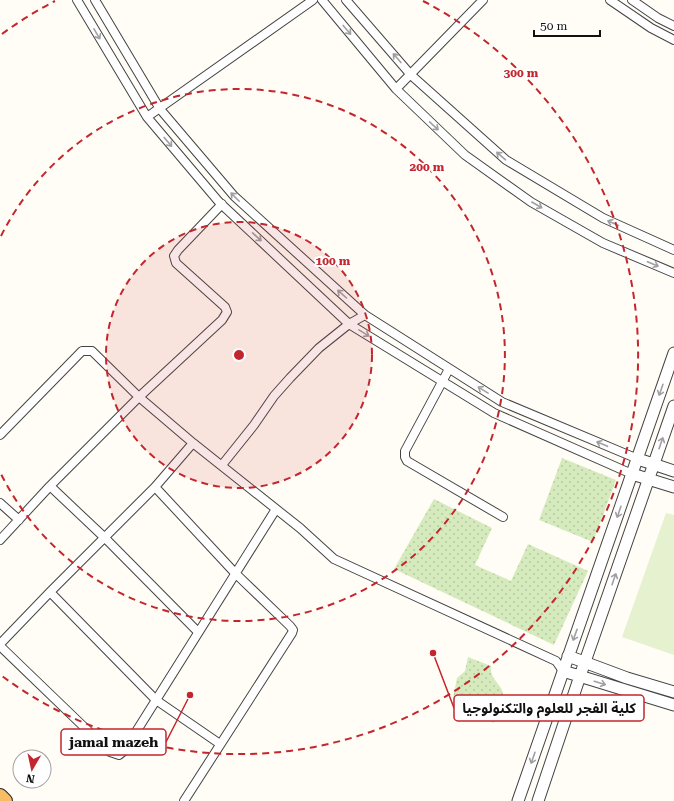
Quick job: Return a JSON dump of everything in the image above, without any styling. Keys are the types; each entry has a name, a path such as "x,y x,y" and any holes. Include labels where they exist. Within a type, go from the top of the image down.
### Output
{"highway":[{"path":"0,796 5,801"}],"street":[{"path":"78,0 147,117 222,204 350,324 494,413 632,474 674,487"},
{"path":"95,0 160,109 234,196 365,315 502,402 638,459 674,471"},
{"path":"147,117 312,0"},
{"path":"322,0 396,89 465,155 531,202 603,243 674,273"},
{"path":"346,0 412,75 506,160 602,218 674,250"},
{"path":"396,89 412,75 483,0"},
{"path":"610,0 651,28 674,40"},
{"path":"632,0 658,18 674,26"},
{"path":"0,540 50,486 139,397 222,320 227,312 225,307 176,263 174,256 222,204"},
{"path":"222,465 254,426 274,396 318,348 350,324 365,315"},
{"path":"0,435 82,351 92,351 139,397 193,443 300,528 334,559 556,661 563,671 674,705"},
{"path":"518,801 674,353"},
{"path":"449,369 405,451 407,461 503,517"},
{"path":"538,801 674,406"},
{"path":"193,443 155,487 50,592 0,645 110,752 119,755 124,751 276,509"},
{"path":"50,486 105,538 198,632"},
{"path":"155,487 235,573 290,626 292,631 184,801"},
{"path":"0,503 18,520"},
{"path":"50,592 156,700 220,744"},
{"path":"590,594 606,600"},
{"path":"556,661 568,656 627,678 674,692"},
{"path":"622,690 627,678"}],"green space":[{"path":"562,458 616,480 593,542 539,520"},
{"path":"434,499 492,528 475,565 511,581 528,544 588,571 554,645 394,569"},
{"path":"666,513 674,515 674,655 622,637"},
{"path":"468,657 491,666 492,676 502,690 503,694 501,708 494,723 472,714 473,710 453,703 455,699 453,698 457,678 465,671"}],"place":[{"name":"كلية الفجر للعلوم والتكنولوجيا","path":"433,653"},
{"name":"jamal mazeh","path":"190,695"}]}
